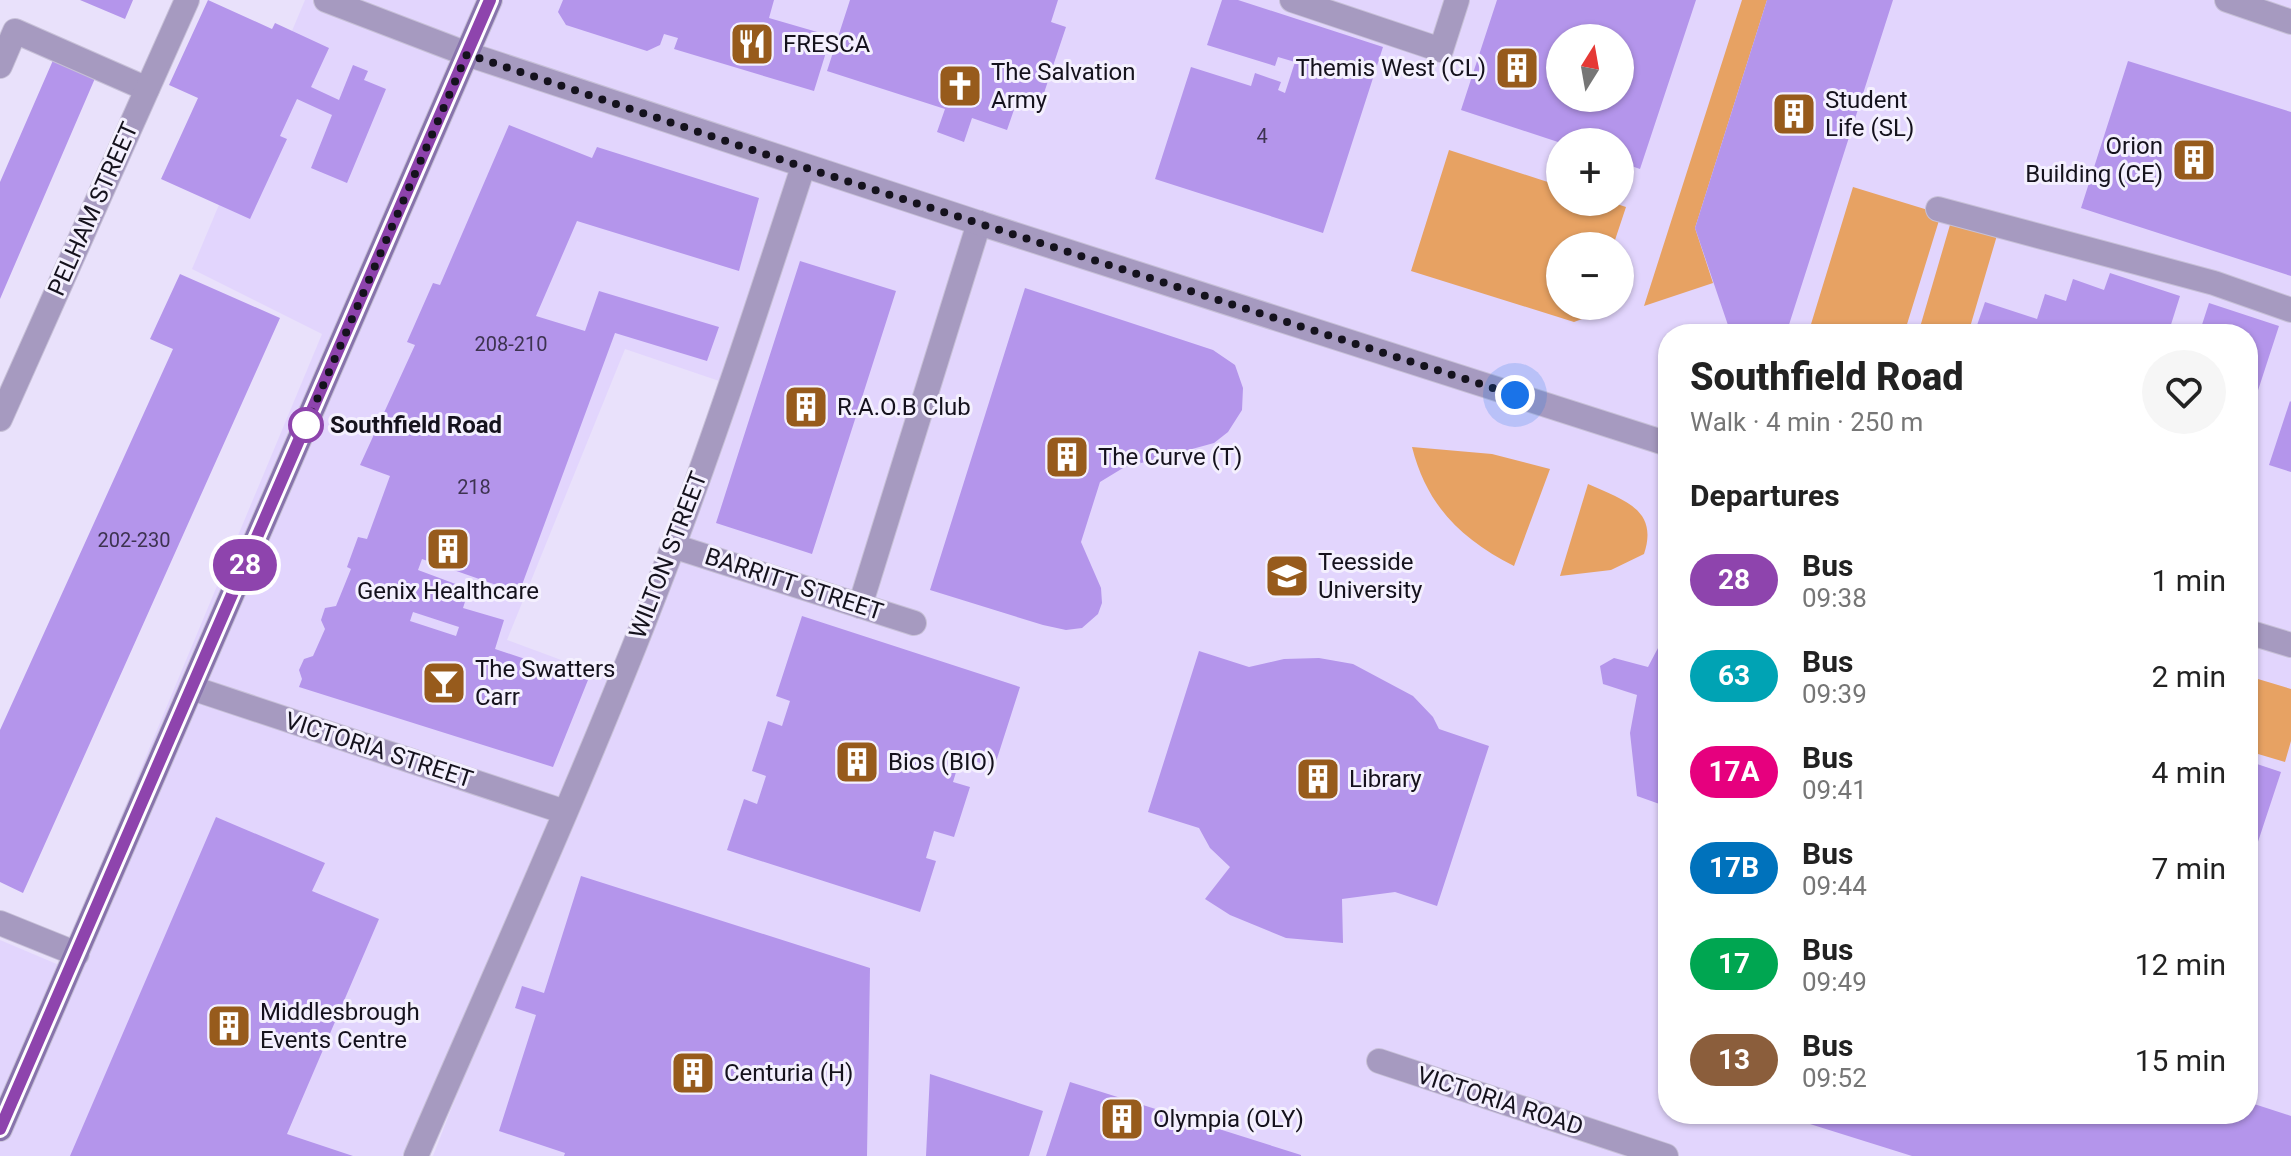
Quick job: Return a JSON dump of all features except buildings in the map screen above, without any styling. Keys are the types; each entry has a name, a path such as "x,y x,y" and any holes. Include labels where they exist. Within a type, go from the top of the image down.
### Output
{"main road":[{"path":"0,1129 490,0"}],"street":[{"name":"PELHAM STREET","path":"0,419 187,0"},
{"path":"326,0 467,54 803,167 1658,441"},
{"path":"1292,0 1441,50 1457,0"},
{"path":"2227,0 2291,22"},
{"path":"0,66 15,31 147,89"},
{"name":"WILTON STREET","path":"416,1156 565,812 673,546 732,385 803,167"},
{"path":"1938,209 2214,283 2291,310"},
{"path":"860,606 979,223"},
{"name":"BARRITT STREET","path":"673,546 914,623"},
{"path":"2258,635 2291,645"},
{"name":"VICTORIA STREET","path":"192,688 565,812"},
{"path":"0,923 77,954"},
{"name":"VICTORIA ROAD","path":"1379,1061 1666,1156"}],"shaded area":[{"name":"Teesside University","path":"305,0 2291,0 2291,1156 433,1156 731,385 625,349 507,640 615,680 408,1156 0,1156 0,940 59,965 322,334 192,269"},
{"path":"1742,0 1767,0 1695,228 1713,283 1644,306"},
{"path":"1449,150 1546,181 1546,216 1623,216 1618,232 1546,232 1546,313 1411,271"},
{"path":"1853,187 1941,214 1907,324 1811,324"},
{"path":"1952,218 1998,232 1971,324 1921,324"},
{"path":"1412,447 1492,454 1550,469 1514,566 1478,544 1449,518 1427,487"},
{"path":"1588,484 1625,501 1642,516 1647,539 1644,554 1611,570 1560,576"},
{"path":"2258,679 2291,689 2291,741 2285,762 2258,754"}],"bus line":[{"name":"28","path":"0,1129 490,0"}],"place":[{"name":"FRESCA","path":"752,44"},
{"name":"Themis West (CL)","path":"1517,68"},
{"name":"The Salvation Army","path":"960,86"},
{"name":"Student Life (SL)","path":"1794,114"},
{"name":"Orion Building (CE)","path":"2194,160"},
{"name":"R.A.O.B Club","path":"806,407"},
{"name":"Southfield Road","path":"306,425"},
{"name":"The Curve (T)","path":"1067,457"},
{"name":"Genix Healthcare","path":"448,549"},
{"name":"Teesside University","path":"1287,576"},
{"name":"The Swatters Carr","path":"444,683"},
{"name":"Bios (BIO)","path":"857,762"},
{"name":"Library","path":"1318,779"},
{"name":"Middlesbrough Events Centre","path":"229,1026"},
{"name":"Centuria (H)","path":"693,1073"},
{"name":"Olympia (OLY)","path":"1122,1119"}],"route":[{"path":"306,425 467,54 803,167 1515,395"}]}
